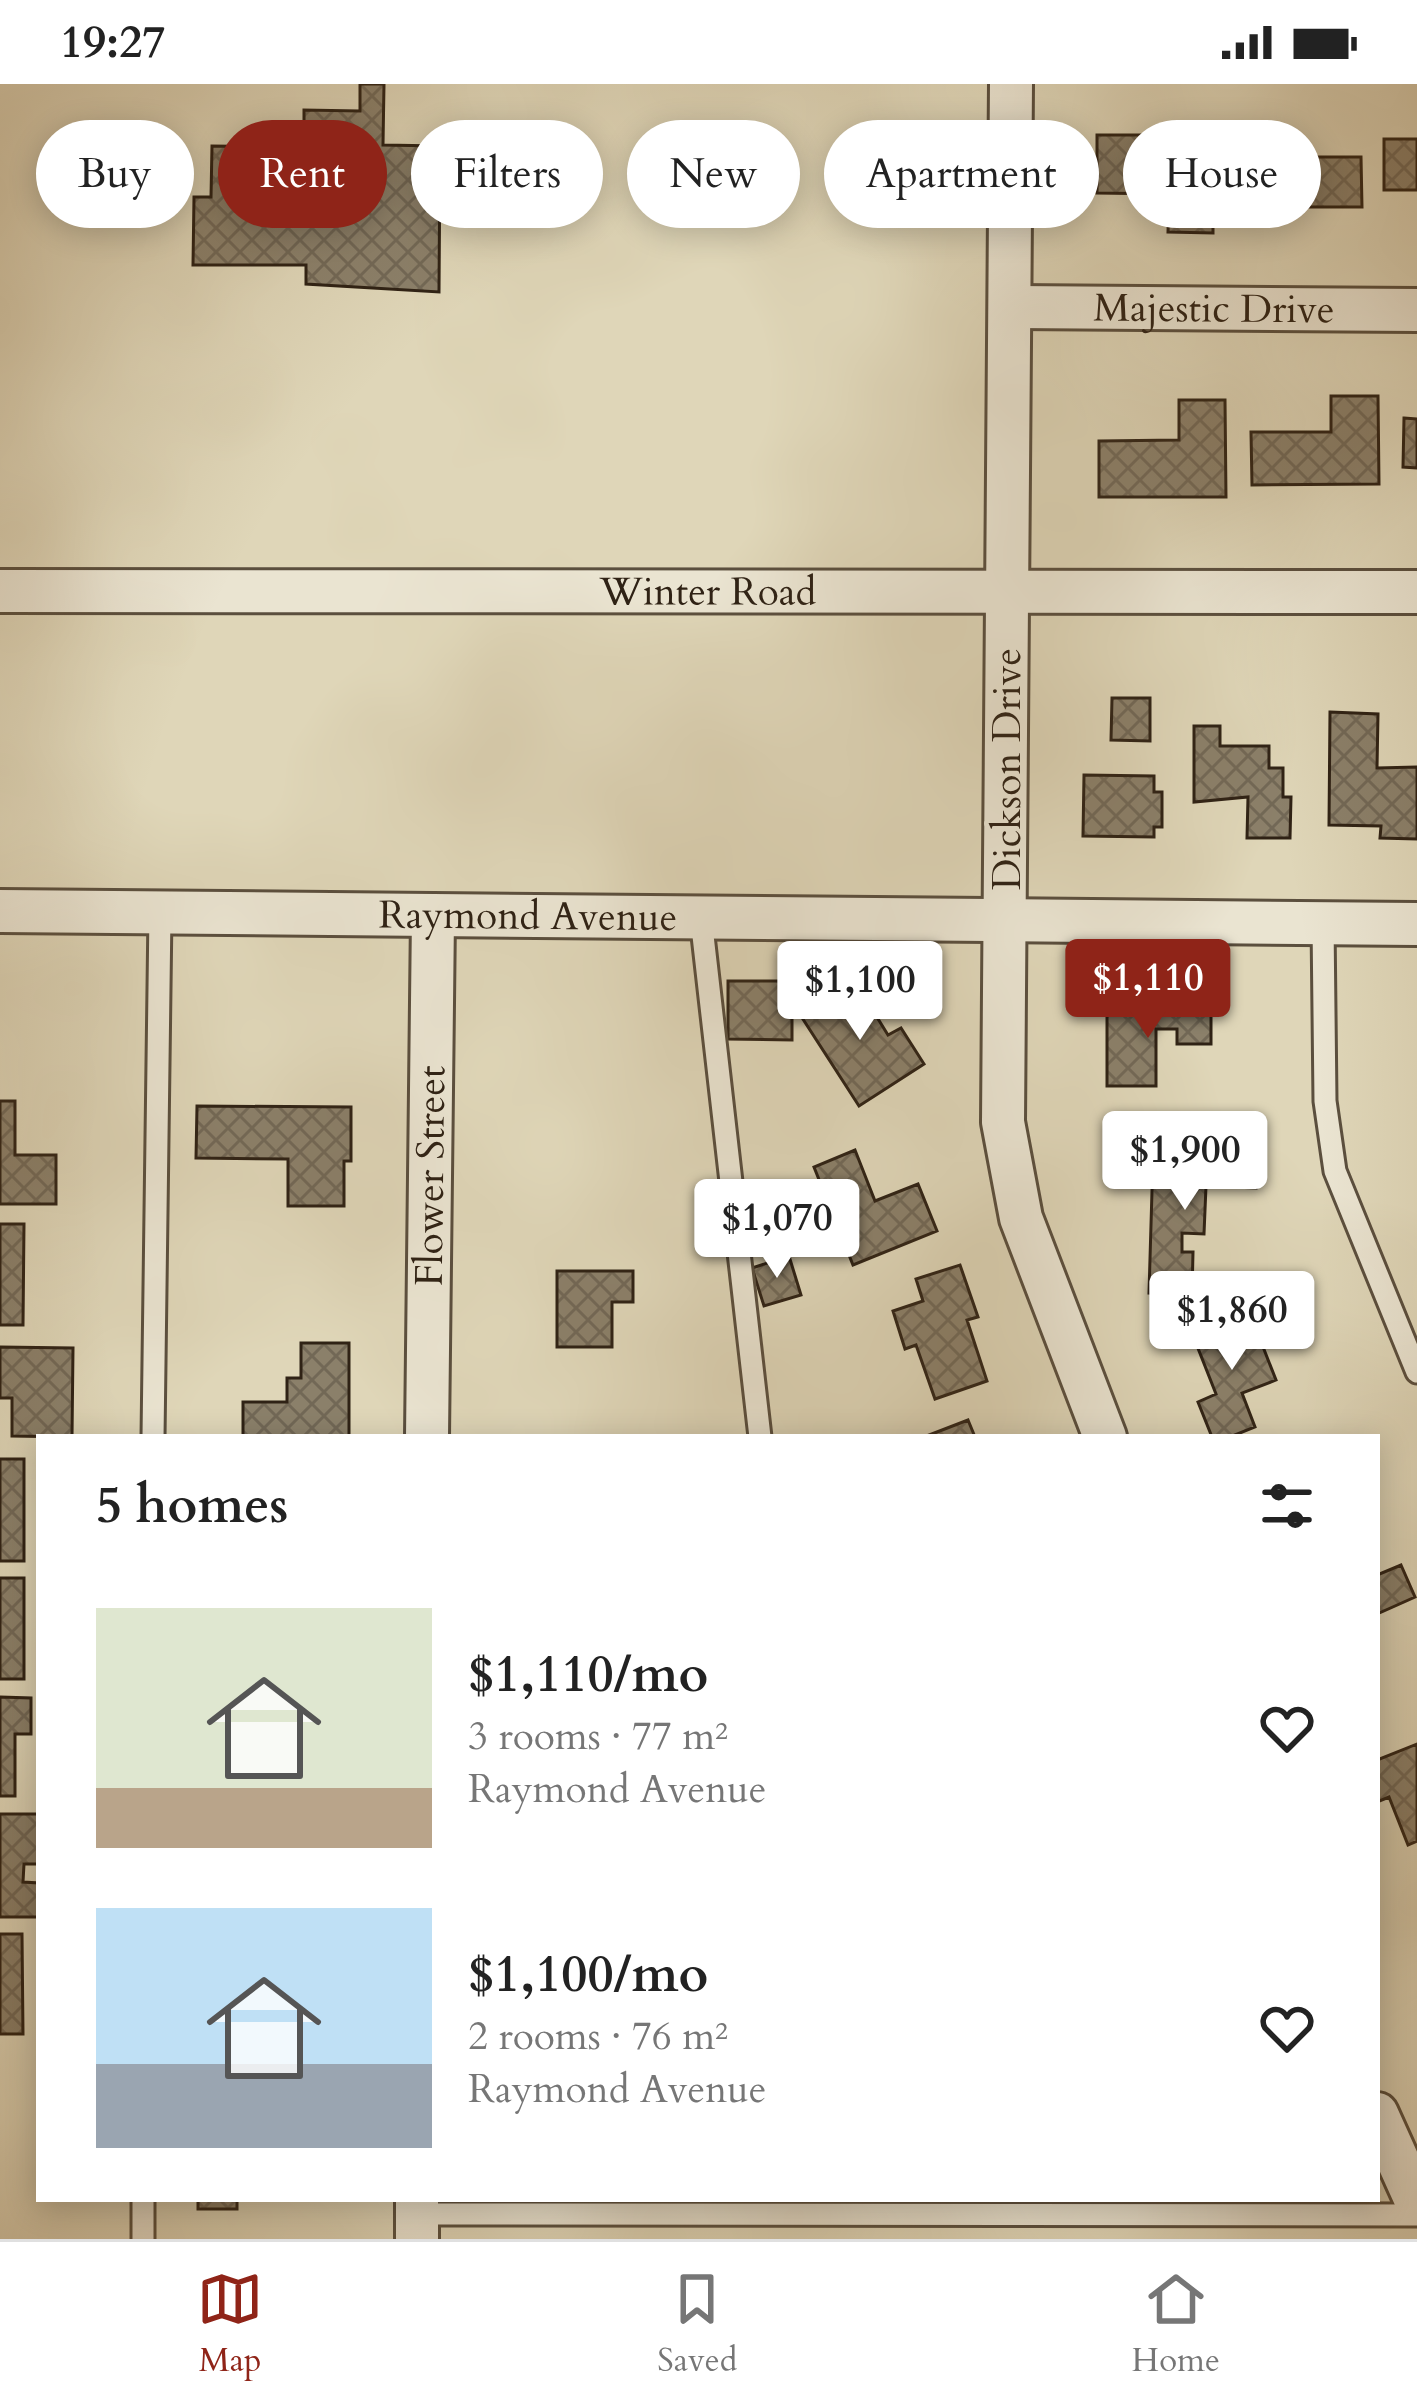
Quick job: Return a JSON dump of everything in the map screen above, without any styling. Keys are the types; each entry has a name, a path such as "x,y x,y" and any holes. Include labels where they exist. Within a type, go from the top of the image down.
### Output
{"street":[{"name":"Dickson Drive","path":"1011,84 1003,1122 1021,1218 1104,1434"},
{"name":"Majestic Drive","path":"1010,307 1417,310"},
{"name":"Winter Road","path":"0,591 1417,592"},
{"name":"Raymond Avenue","path":"0,911 1417,924"},
{"name":"Flower Street","path":"427,1434 433,916"},
{"path":"1380,2121 1417,2204"}],"lane":[{"path":"153,1434 160,913"},
{"path":"701,918 760,1434"},
{"path":"1323,923 1324,1101 1335,1171 1417,1372"},
{"path":"143,2202 143,2239"},
{"path":"417,2217 1417,2215"}],"building":[{"path":"360,84 384,84 383,120 304,120 304,110 360,111"},
{"path":"1099,135 1123,135 1123,193 1099,193"},
{"path":"1384,139 1417,139 1417,190 1384,190"},
{"path":"387,145 411,145 411,228 439,228 439,292 306,284 306,265 193,265 194,197 211,197 212,146 218,146 218,228 387,228"},
{"path":"1321,157 1361,157 1362,207 1321,207"},
{"path":"1168,228 1213,228 1213,233 1168,232"},
{"path":"1331,396 1378,396 1379,484 1252,485 1251,432 1331,432"},
{"path":"1179,400 1225,400 1226,497 1099,497 1099,441 1179,440"},
{"path":"1404,418 1417,419 1417,468 1403,467"},
{"path":"1112,698 1150,698 1150,741 1111,740"},
{"path":"1330,712 1378,714 1377,768 1417,767 1417,839 1380,838 1381,826 1329,825"},
{"path":"1194,726 1220,726 1220,746 1269,746 1269,768 1283,768 1283,797 1291,797 1290,838 1247,838 1248,797 1194,802"},
{"path":"1084,775 1154,776 1154,792 1162,792 1162,827 1154,827 1154,837 1083,836"},
{"path":"854,980 888,1035 901,1028 924,1064 859,1106 799,1013"},
{"path":"728,981 792,981 792,1040 728,1039"},
{"path":"1107,1009 1211,1009 1211,1044 1177,1044 1177,1029 1156,1029 1156,1086 1107,1086"},
{"path":"0,1101 15,1101 15,1155 56,1155 56,1204 0,1204"},
{"path":"197,1106 351,1107 351,1161 344,1161 344,1206 288,1206 288,1159 196,1158"},
{"path":"855,1150 875,1201 918,1184 937,1231 853,1265 814,1167"},
{"path":"1153,1157 1256,1161 1256,1188 1206,1186 1204,1234 1182,1233 1182,1252 1193,1252 1192,1295 1149,1293"},
{"path":"0,1224 24,1224 23,1325 0,1325"},
{"path":"789,1256 801,1295 764,1306 752,1268"},
{"path":"960,1265 978,1317 967,1320 987,1381 935,1399 916,1345 905,1349 893,1311 923,1301 916,1279"},
{"path":"557,1271 633,1271 633,1302 612,1302 612,1347 557,1347"},
{"path":"1249,1311 1276,1380 1242,1393 1255,1427 1238,1434 1211,1434 1198,1402 1216,1394 1192,1333"},
{"path":"301,1343 349,1343 349,1434 243,1434 243,1402 287,1402 287,1378 301,1378"},
{"path":"0,1347 73,1348 72,1434 12,1436 12,1398 0,1398"},
{"path":"968,1420 974,1434 932,1434"},
{"path":"0,1459 24,1459 24,1561 0,1561"},
{"path":"1401,1565 1415,1597 1380,1613 1380,1574"},
{"path":"0,1578 24,1578 24,1679 0,1679"},
{"path":"0,1697 31,1698 31,1734 15,1734 15,1796 0,1796"},
{"path":"1417,1744 1417,1841 1408,1845 1389,1797 1380,1801 1380,1759"},
{"path":"0,1814 36,1814 36,1864 24,1864 23,1882 36,1883 36,1917 0,1917"},
{"path":"0,1934 22,1934 23,2034 0,2034"},
{"path":"198,2202 237,2202 237,2209 198,2209"}]}
